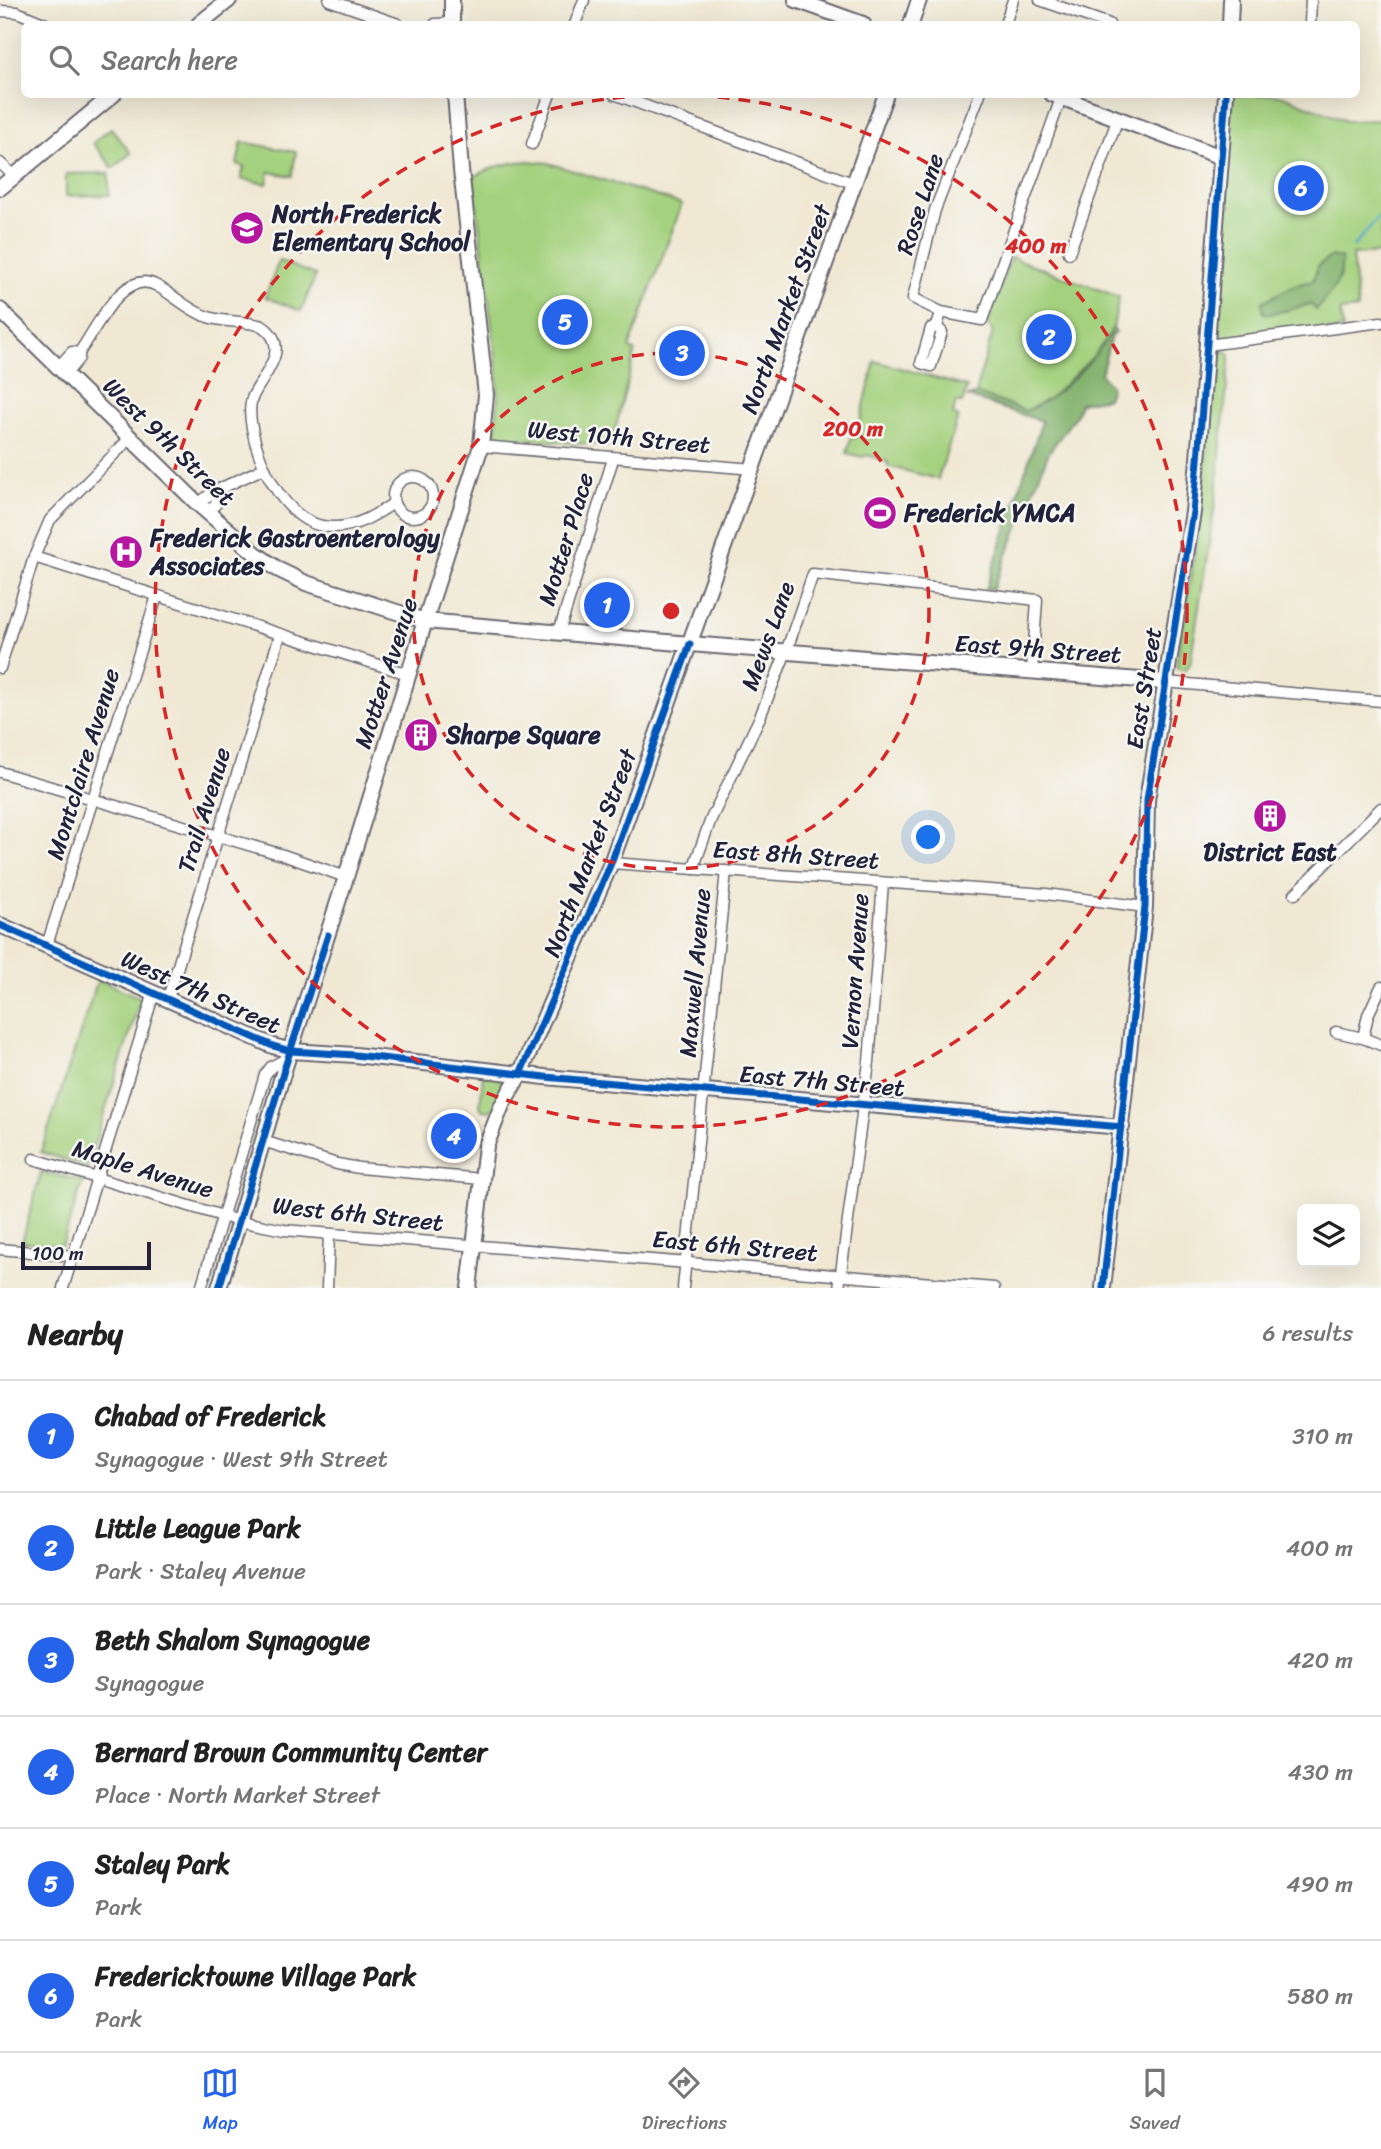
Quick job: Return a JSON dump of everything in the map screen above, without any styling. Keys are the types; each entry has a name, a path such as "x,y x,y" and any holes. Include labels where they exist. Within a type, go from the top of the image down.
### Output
{"main road":[{"path":"203,21 229,0"},
{"path":"452,0 452,21"},
{"path":"796,0 855,21"},
{"path":"912,21 919,0"},
{"path":"1230,21 1231,0"},
{"path":"4,182 109,98"},
{"name":"Motter Avenue","path":"219,1288 289,1054 481,446 486,395 484,365 455,98"},
{"name":"North Market Street","path":"468,1288 486,1146 611,863 885,98"},
{"path":"1063,98 1221,157"},
{"name":"East Street","path":"1103,1288 1145,907 1147,800 1193,512 1226,98"},
{"name":"West 9th Street","path":"0,310 202,508 279,570 306,583 425,621 691,644"},
{"name":"East 9th Street","path":"691,644 1165,682"},
{"name":"West 7th Street","path":"0,925 289,1054 355,1055 520,1074"},
{"name":"East 7th Street","path":"520,1074 1122,1127"}],"street":[{"path":"328,0 389,21"},
{"path":"576,21 584,0"},
{"path":"1005,21 1013,0"},
{"path":"1040,0 1100,21"},
{"path":"1310,21 1311,0"},
{"path":"0,11 17,12 39,21"},
{"path":"532,144 549,98"},
{"path":"625,98 855,184"},
{"name":"Rose Lane","path":"942,312 913,298 935,209 978,98"},
{"path":"937,327 942,312 982,320 1056,98"},
{"path":"1069,253 1118,118"},
{"path":"0,163 4,182"},
{"path":"62,370 79,358 79,353 112,301 125,288 142,283 155,284 208,317 261,326 272,339 274,359 271,369 254,395 250,410 253,433 264,468 286,504 300,516 324,526 335,527 370,518 394,503"},
{"path":"1208,345 1381,322"},
{"path":"0,668 34,557 50,520 130,438"},
{"name":"West 10th Street","path":"481,446 753,469"},
{"name":"Motter Place","path":"559,632 613,459"},
{"path":"202,508 216,504 219,490 264,468"},
{"path":"407,478 420,478 432,492 433,499 427,511 415,517 402,514 394,503 394,491 401,481 407,478"},
{"path":"34,557 408,674"},
{"name":"Mews Lane","path":"693,869 711,819 760,717 813,574 1037,600 1032,671"},
{"name":"Montclaire Avenue","path":"47,945 157,596"},
{"name":"Trail Avenue","path":"63,1288 97,1177 218,837 280,635"},
{"name":"East 9th Street","path":"1165,682 1381,701"},
{"path":"0,772 283,855 346,877"},
{"path":"1295,894 1381,808"},
{"name":"East 8th Street","path":"611,863 1046,894 1145,907"},
{"name":"Maxwell Avenue","path":"683,1288 726,871"},
{"name":"Vernon Avenue","path":"839,1288 869,1062 883,883"},
{"path":"1363,1038 1368,1015 1381,987"},
{"path":"1336,1032 1381,1045"},
{"path":"201,1288 267,1071 289,1054"},
{"path":"263,1141 337,1164 359,1168 482,1179"},
{"name":"Maple Avenue","path":"34,1159 239,1221"},
{"name":"West 6th Street","path":"239,1221 330,1235 473,1246"},
{"path":"327,1288 330,1235"},
{"name":"East 6th Street","path":"473,1246 994,1288"},
{"path":"0,1249 73,1256"}],"green space":[{"path":"1226,98 1288,98 1346,121 1381,120 1381,253 1352,255 1358,309 1340,311 1343,329 1228,343 1218,336 1213,327"},
{"path":"111,128 131,153 113,168 93,143"},
{"path":"242,142 296,152 292,176 269,172 267,184 241,179 244,167 237,164"},
{"path":"529,161 548,163 682,204 629,348 635,352 611,446 499,437 496,433 497,366 473,177 500,166"},
{"path":"109,173 109,195 66,196 66,174"},
{"path":"1331,256 1341,258 1340,273 1335,286 1316,310 1311,304 1272,314 1264,313 1262,302 1295,285 1313,281 1318,266"},
{"path":"1011,257 1119,297 1113,328 1096,354 1045,403 1026,411 977,394 993,332 988,324"},
{"path":"279,261 316,275 301,311 265,297"},
{"path":"1113,328 1116,332 1111,336 1101,374 1111,387 1107,398 1080,403 1076,415 1049,452 993,589 986,589 1042,421 968,397 977,394 1026,411 1039,405 1064,387 1087,365"},
{"path":"1220,351 1226,351 1230,355 1215,505 1190,664 1185,670 1176,667 1198,530 1217,356"},
{"path":"875,361 967,387 962,403 956,402 953,414 958,417 938,479 887,466 888,462 867,455 862,457 847,453 851,437 856,438"},
{"path":"98,979 141,998 87,1167 41,1152"},
{"path":"483,1074 500,1076 504,1085 500,1099 490,1111 482,1110 480,1106"},
{"path":"41,1172 83,1181 62,1245 22,1242"}],"waterway":[{"path":"1353,247 1381,214"}],"cycle path":[{"path":"1103,1288 1145,907 1147,800 1193,512 1226,98"},
{"path":"520,1074 611,863 690,644"},
{"path":"0,925 273,1046 291,1051 355,1055 545,1077 1122,1127"},
{"path":"219,1288 284,1070 328,935"}],"place":[{"name":"Fredericktowne Village Park","path":"1301,188"},
{"name":"North Frederick Elementary School","path":"247,228"},
{"name":"Staley Park","path":"565,322"},
{"name":"Little League Park","path":"1049,337"},
{"name":"Beth Shalom Synagogue","path":"682,353"},
{"name":"Frederick YMCA","path":"880,513"},
{"name":"Frederick Gastroenterology Associates","path":"126,552"},
{"name":"Chabad of Frederick","path":"607,605"},
{"name":"Sharpe Square","path":"421,735"},
{"name":"District East","path":"1270,816"},
{"name":"Bernard Brown Community Center","path":"454,1136"}]}
